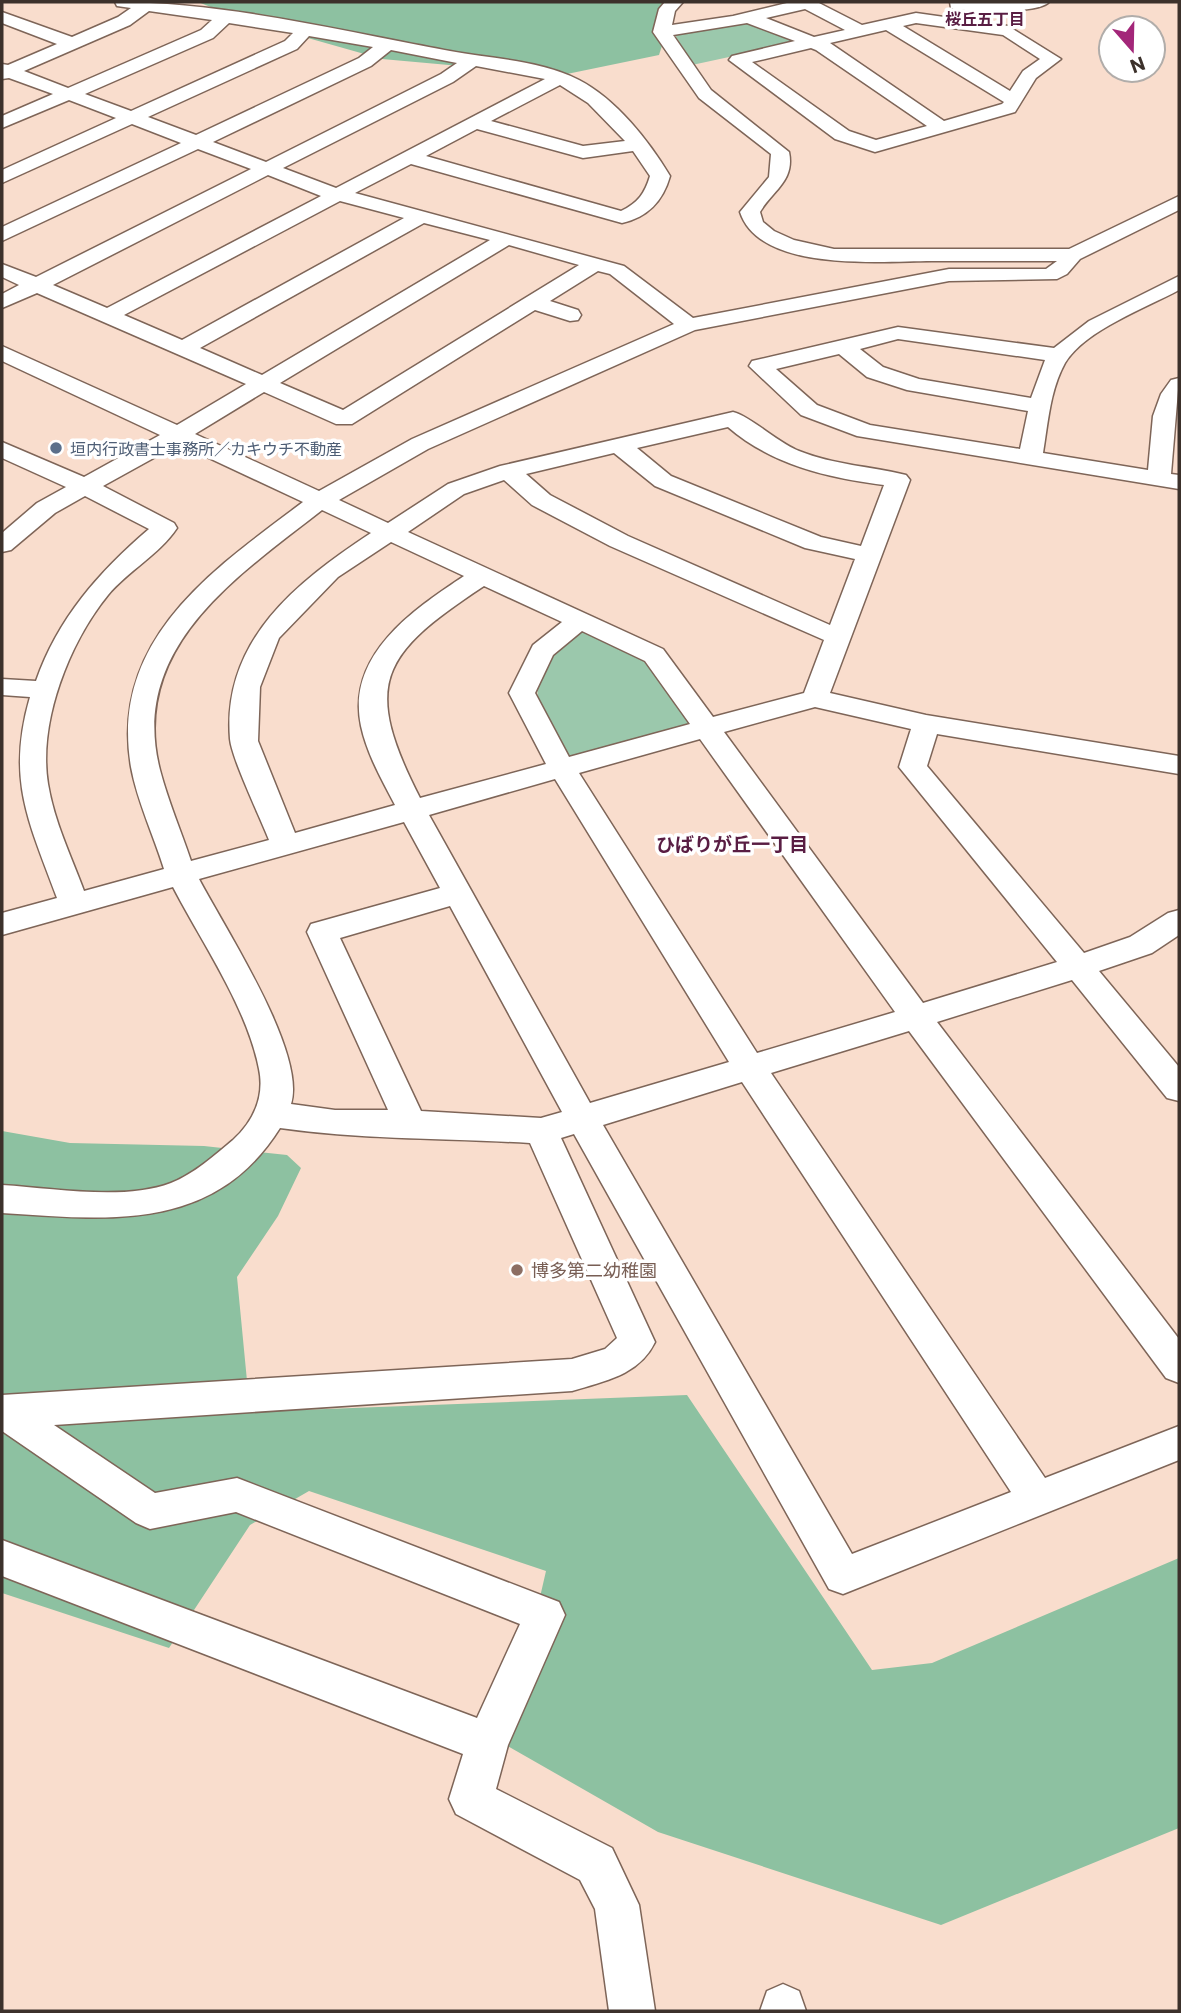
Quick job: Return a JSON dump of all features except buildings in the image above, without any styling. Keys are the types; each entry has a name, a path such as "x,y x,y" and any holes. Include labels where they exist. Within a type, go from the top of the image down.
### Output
{"street":[{"path":"123,2 389,43 531,69 585,92 638,145 660,176 657,192 647,203 635,213 622,217 411,158"},
{"path":"676,2 667,9 662,32 705,94 780,152 784,165 781,174 773,185 756,199 750,212 754,224 767,234 788,245 834,255 1073,255"},
{"path":"942,3 985,6 1041,2"},
{"path":"662,32 748,17 807,3 860,31"},
{"path":"4,71 124,21 146,5"},
{"path":"2,17 74,44"},
{"path":"748,17 812,43 941,127"},
{"path":"2,123 207,34 224,18"},
{"path":"916,19 989,26 1008,31 1052,59 1029,75 1009,108 875,146 842,135 738,60 860,31 916,19"},
{"path":"889,25 1013,100"},
{"path":"2,177 290,45 304,31"},
{"path":"2,235 365,62 389,43"},
{"path":"2,302 447,78 473,60"},
{"path":"4,71 338,195 507,238 617,270 689,325"},
{"path":"109,316 558,79"},
{"path":"476,122 583,152 638,145"},
{"path":"2,1199 118,1206 179,1195 223,1168 254,1142 271,1114 276,1099 276,1071 261,1024 181,874 145,768 141,714 152,670 168,638 192,606 233,567 319,501 421,444 689,325 949,275 1050,275 1060,270 1073,255 1179,202"},
{"path":"182,349 422,216"},
{"path":"2,545 46,508 177,435 507,238"},
{"path":"2,270 344,419 595,264"},
{"path":"1030,459 1040,406 1060,355 1090,331 1179,282"},
{"path":"1159,293 1179,302"},
{"path":"533,302 570,315"},
{"path":"1060,355 898,333 760,366 809,410 865,431 1169,480 1172,415 1169,398 1179,385"},
{"path":"842,345 876,372 915,385 1040,406"},
{"path":"2,353 654,655 916,1017 1179,1367"},
{"path":"286,845 244,741 247,687 267,635 329,572 389,530 456,489 508,471 733,419 745,432 795,457 836,469 898,480"},
{"path":"815,698 914,441"},
{"path":"617,444 663,481 814,543 869,555"},
{"path":"3,452 84,486 165,528 98,592 75,626 45,690 33,728 32,769 42,812 74,904"},
{"path":"508,471 541,500 619,541 825,632 840,634"},
{"path":"483,575 421,617 389,648 371,705 373,727 414,810 581,1120 843,1576 1179,1443"},
{"path":"579,621 542,650 522,693 561,768 750,1068 1037,1499"},
{"path":"2,687 45,690"},
{"path":"2,924 815,698 926,724 1179,765"},
{"path":"926,724 913,767 1179,1089"},
{"path":"410,1123 322,932 458,893"},
{"path":"271,1114 335,1123 410,1123 541,1131 1077,966 1140,945 1179,921"},
{"path":"3,1411 572,1376 617,1361 637,1342 541,1131"},
{"path":"3,1411 150,1511 237,1495 544,1615 487,1743 471,1799 596,1864 617,1905 632,2011"},
{"path":"2,1558 487,1743"}],"green space":[{"path":"198,2 676,2 659,55 562,75 382,59 241,19"},
{"path":"749,22 791,41 790,44 692,65 675,35"},
{"path":"588,631 638,656 648,665 692,727 572,760 563,756 538,705 537,681 557,650 576,633"},
{"path":"2,1131 70,1143 204,1146 287,1155 301,1168 278,1216 237,1277 250,1412 687,1395 872,1670 932,1663 1179,1558 1179,1828 941,1925 658,1832 506,1745 546,1571 309,1491 250,1525 169,1648 2,1593"}],"place":[{"name":"垣内行政書士事務所／カキウチ不動産","path":"56,448"},
{"name":"博多第二幼稚園","path":"517,1270"}],"district":[{"name":"桜丘五丁目","path":"985,18"},
{"name":"ひばりが丘一丁目","path":"732,843"}]}
